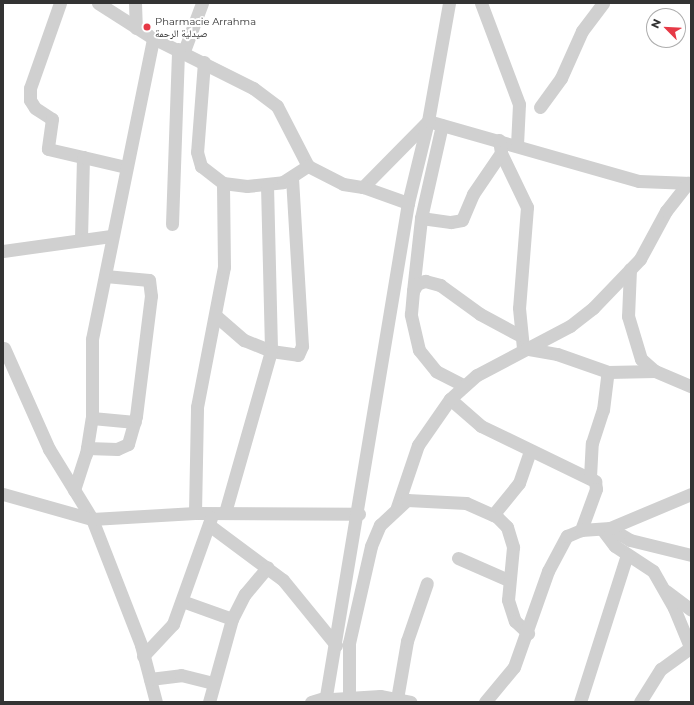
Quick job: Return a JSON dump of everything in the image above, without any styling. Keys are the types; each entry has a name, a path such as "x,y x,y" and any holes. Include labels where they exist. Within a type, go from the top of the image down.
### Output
{"street":[{"path":"60,3 33,81 30,100 35,108 52,119 48,149 126,167"},
{"path":"98,3 153,38 204,62 277,106 308,166 343,184 363,187 408,203"},
{"path":"135,3 136,28"},
{"path":"172,224 181,50 202,3"},
{"path":"330,700 336,645 359,514 408,203 428,121 449,3"},
{"path":"481,3 519,104 517,145"},
{"path":"540,107 561,78 582,32 603,3"},
{"path":"74,490 87,448 92,418 92,339 105,276 111,236 153,38"},
{"path":"204,62 198,112 198,160 201,166 223,183 267,185 292,178 308,166"},
{"path":"428,121 500,147 517,145 639,181 687,181"},
{"path":"363,187 428,121"},
{"path":"442,125 421,218 411,314 420,350 436,371 463,385"},
{"path":"421,218 451,222 462,220 473,194 500,147"},
{"path":"500,147 527,207 519,335 523,348"},
{"path":"81,240 82,157"},
{"path":"216,316 244,340 271,351 295,356 302,351 292,178"},
{"path":"349,697 349,643 363,575 375,534 397,507 418,445 450,399 463,385 523,348 570,326 609,294 630,270 687,181"},
{"path":"195,513 197,407 216,316 224,268 223,183"},
{"path":"144,656 173,624 215,517 271,351 267,185"},
{"path":"3,251 111,236"},
{"path":"630,270 631,333 640,359 655,371 691,386"},
{"path":"87,448 124,448 135,422 151,286 143,279 105,276"},
{"path":"413,291 420,282 434,282 519,335"},
{"path":"3,347 49,449 92,519 144,656 156,702"},
{"path":"523,348 557,354 608,372 655,371"},
{"path":"590,477 592,443 603,410 608,372"},
{"path":"450,399 482,426 530,451 590,477 595,481 596,489 581,530"},
{"path":"92,418 135,422"},
{"path":"493,515 519,483 530,451"},
{"path":"3,494 92,519 195,513 215,517 359,514"},
{"path":"485,702 514,667 560,545 567,536 581,530 606,529 691,494"},
{"path":"397,507 414,499 456,500 493,515 511,535 513,559 508,580 512,617 528,633"},
{"path":"215,517 297,594 336,645"},
{"path":"606,529 627,555 653,571 666,591 691,648 661,669 640,702"},
{"path":"606,529 630,540 691,555"},
{"path":"580,702 627,555"},
{"path":"458,558 508,580"},
{"path":"208,702 232,619 245,594 268,567"},
{"path":"311,702 349,697 402,700 407,641 427,583"},
{"path":"666,591 691,610"},
{"path":"182,601 232,619"},
{"path":"150,679 181,674 213,683"}],"place":[{"name":"Pharmacie Arrahma صيدلية الرحمة","path":"147,27"}]}
